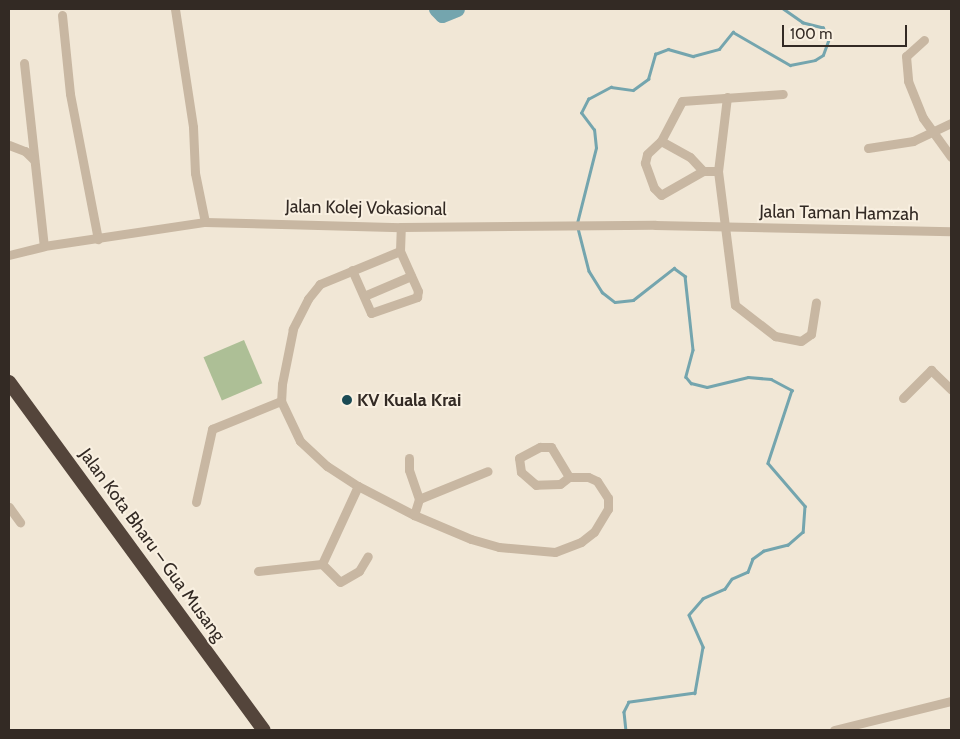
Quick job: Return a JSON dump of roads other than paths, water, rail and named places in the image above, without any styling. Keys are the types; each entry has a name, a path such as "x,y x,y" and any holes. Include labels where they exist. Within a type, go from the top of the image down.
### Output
{"highway":[{"name":"Jalan Kota Bharu – Gua Musang","path":"9,382 264,730"}],"street":[{"path":"175,9 193,127 196,173 205,222"},
{"path":"62,15 69,85 98,239"},
{"path":"924,40 909,51 906,65 908,81 932,134 951,157"},
{"path":"24,63 44,246"},
{"path":"718,171 703,171 665,194 659,194 645,163 652,147 661,141 682,101 783,94"},
{"path":"727,97 718,171 726,228 732,299 738,310 775,336 801,341 811,334 816,302"},
{"path":"868,148 898,145 932,134 951,124"},
{"path":"661,141 690,157 703,171"},
{"path":"9,145 25,151 34,160"},
{"name":"Jalan Kolej Vokasional","path":"9,255 44,246 205,222 401,227 649,225 726,228"},
{"path":"352,270 369,311 374,314 417,297 411,276 400,251 401,227"},
{"name":"Jalan Taman Hamzah","path":"726,228 951,230"},
{"path":"400,251 320,284 308,298 293,329 285,360 281,401 287,419 306,448 358,486 414,515 471,539 499,547 555,552 581,542 594,532 608,509 608,498 597,481 588,477 569,478 560,484 536,485 521,472 519,458 540,447 551,447 569,478"},
{"path":"364,296 411,276"},
{"path":"904,398 931,370 951,389"},
{"path":"196,502 212,429 281,401"},
{"path":"409,458 409,470 419,499 414,515"},
{"path":"419,499 488,471"},
{"path":"322,564 358,486"},
{"path":"9,507 20,522"},
{"path":"322,564 340,582 359,571 368,556"},
{"path":"258,571 322,564"},
{"path":"834,730 951,701"}],"waterway":[{"path":"436,9 442,15 457,9"},
{"path":"577,223 596,148 594,130 581,113 588,99 611,87 633,90 648,79 655,54 668,49 693,56 719,49 733,32 790,65 815,60 823,55 828,41 823,28 803,23 783,9"},
{"path":"578,228 589,271 602,292 615,302 633,300 674,268 685,276 693,350 686,377 691,383 707,387 748,377 771,379 792,390 768,463 805,506 803,532 788,545 764,551 753,559 748,572 732,579 725,589 703,599 689,615 703,647 695,693 629,702 624,712 626,730"}],"place":[{"name":"KV Kuala Krai","path":"347,400"}]}
